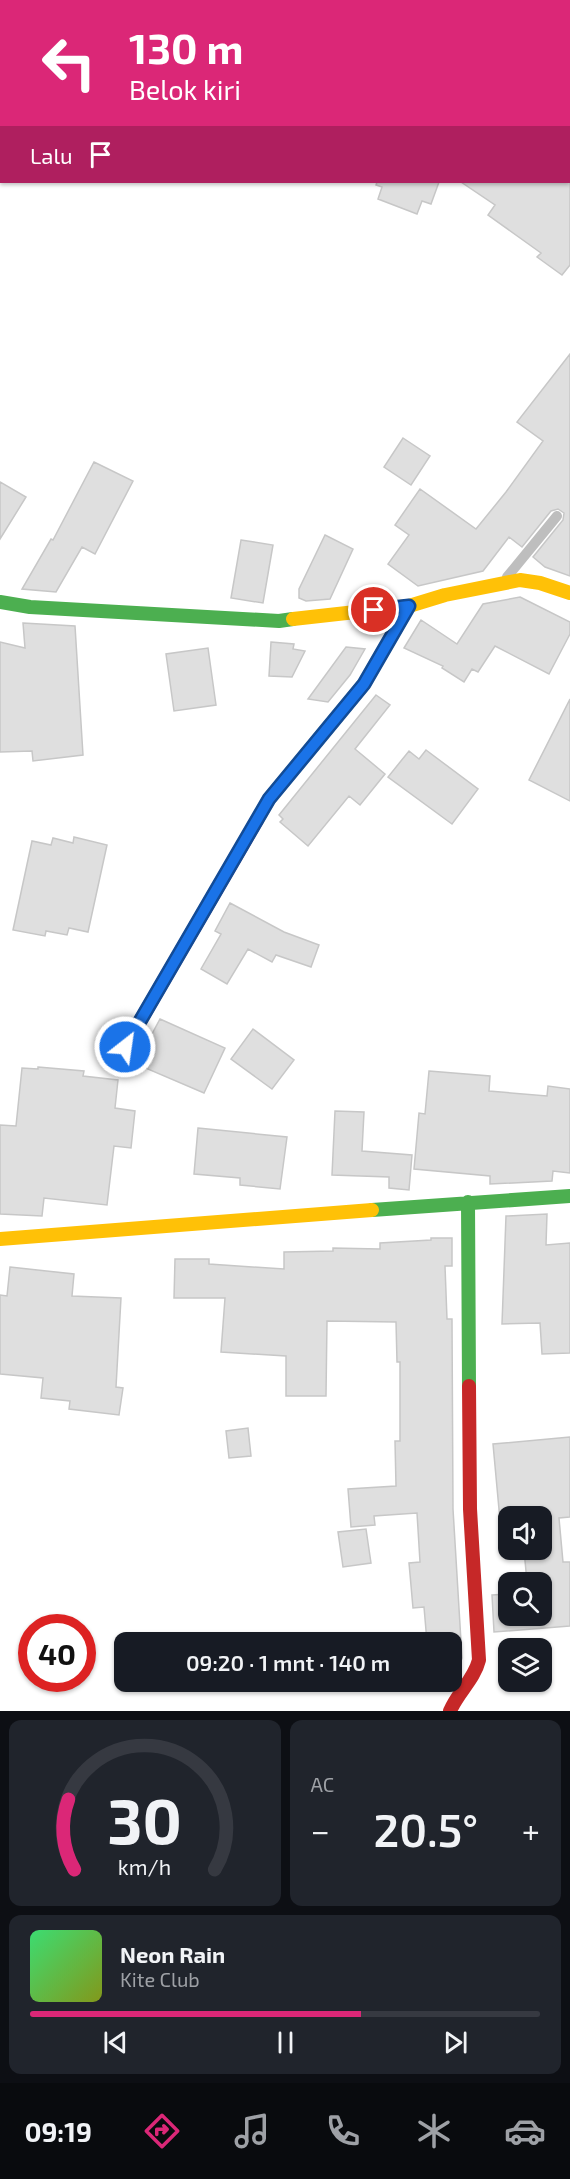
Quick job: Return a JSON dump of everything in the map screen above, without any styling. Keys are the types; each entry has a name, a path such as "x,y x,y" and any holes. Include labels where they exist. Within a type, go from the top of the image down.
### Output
{"street":[{"path":"0,602 30,607 279,621 409,606 503,582 520,580 540,583 570,593"},
{"path":"125,1047 269,799 364,684 409,606"},
{"path":"0,1239 570,1196"},
{"path":"450,1711 453,1703 476,1674 479,1660 470,1509 468,1202"}],"lane":[{"path":"503,582 557,516"}],"building":[{"path":"377,183 439,183 431,204 422,201 417,214 378,199 382,187 376,185"},
{"path":"462,183 570,183 570,265 562,275 537,257 541,253 488,215 495,205"},
{"path":"570,354 570,576 545,567 533,557 563,520 564,513 558,509 551,511 522,547 509,537 483,571 418,586 388,564 409,535 395,525 420,489 476,529 543,441 517,422"},
{"path":"403,438 430,456 411,485 384,467"},
{"path":"94,462 133,481 95,554 82,547 56,592 22,589 51,539 53,540"},
{"path":"0,482 26,497 0,539"},
{"path":"325,535 353,549 330,599 306,601 299,598 299,589"},
{"path":"241,540 273,545 263,603 231,598"},
{"path":"520,597 570,622 570,634 549,674 495,646 478,672 472,669 464,682 442,668 443,666 404,648 421,620 457,644 483,604"},
{"path":"23,623 75,626 83,755 33,761 32,751 0,752 0,642 25,648"},
{"path":"271,642 294,644 293,649 305,651 292,677 269,676"},
{"path":"346,647 365,649 350,675 328,702 308,699"},
{"path":"208,648 216,705 174,711 166,654"},
{"path":"376,695 390,705 355,749 385,774 360,805 349,796 308,846 280,822 283,819 279,815"},
{"path":"570,699 570,801 529,780"},
{"path":"426,750 478,789 452,824 388,777 409,751 419,759"},
{"path":"74,837 107,845 88,932 69,928 67,935 46,931 45,936 13,930 32,841 51,845 53,838 73,843"},
{"path":"230,903 284,932 319,945 311,967 276,955 272,962 248,949 227,984 201,969 221,934 215,931"},
{"path":"160,1019 225,1048 204,1093 136,1064"},
{"path":"253,1029 294,1060 272,1089 231,1059"},
{"path":"38,1067 84,1071 83,1076 118,1080 115,1108 135,1111 131,1148 114,1146 107,1205 44,1198 42,1216 0,1214 0,1125 16,1126 22,1068 38,1069"},
{"path":"429,1071 490,1076 489,1091 547,1096 548,1086 570,1089 570,1173 553,1171 552,1181 490,1184 490,1176 414,1169 419,1113 425,1114"},
{"path":"335,1111 364,1112 362,1151 412,1155 409,1190 389,1188 389,1177 332,1175"},
{"path":"198,1128 287,1137 280,1189 240,1185 240,1178 194,1174"},
{"path":"547,1214 546,1245 570,1243 570,1353 542,1354 540,1323 502,1324 506,1216"},
{"path":"431,1238 452,1238 452,1266 445,1266 447,1319 452,1319 453,1509 460,1632 426,1632 424,1607 413,1608 409,1563 420,1562 417,1513 374,1516 375,1525 351,1527 348,1489 396,1486 395,1441 400,1441 400,1362 397,1362 396,1322 327,1321 326,1396 286,1396 286,1356 221,1352 225,1298 174,1298 175,1259 209,1259 209,1264 284,1269 284,1252 333,1251 333,1248 380,1249 380,1243 431,1240"},
{"path":"10,1267 74,1274 72,1296 121,1298 116,1387 123,1388 119,1415 69,1409 70,1401 41,1398 43,1378 0,1374 0,1295 7,1296"},
{"path":"248,1428 251,1456 229,1458 226,1431"},
{"path":"570,1437 570,1517 559,1518 563,1562 570,1562 570,1626 494,1632 492,1595 498,1595 498,1626 552,1626 552,1572 526,1572 525,1560 552,1560 552,1506 499,1506 493,1444"},
{"path":"366,1529 371,1563 343,1567 338,1532"}],"traffic: fast":[{"path":"0,602 30,607 279,621 293,619"},
{"path":"372,1210 570,1196"},
{"path":"468,1202 469,1386"}],"traffic: slow":[{"path":"293,619 409,606 445,595 520,580 540,583 570,593"},
{"path":"257,820 269,799 364,684 409,606"},
{"path":"0,1239 372,1210"}],"traffic: jam":[{"path":"125,1047 257,820"},
{"path":"450,1711 479,1660 470,1509 469,1386"}],"route":[{"path":"125,1047 269,799 364,684 409,606 374,610"}]}
